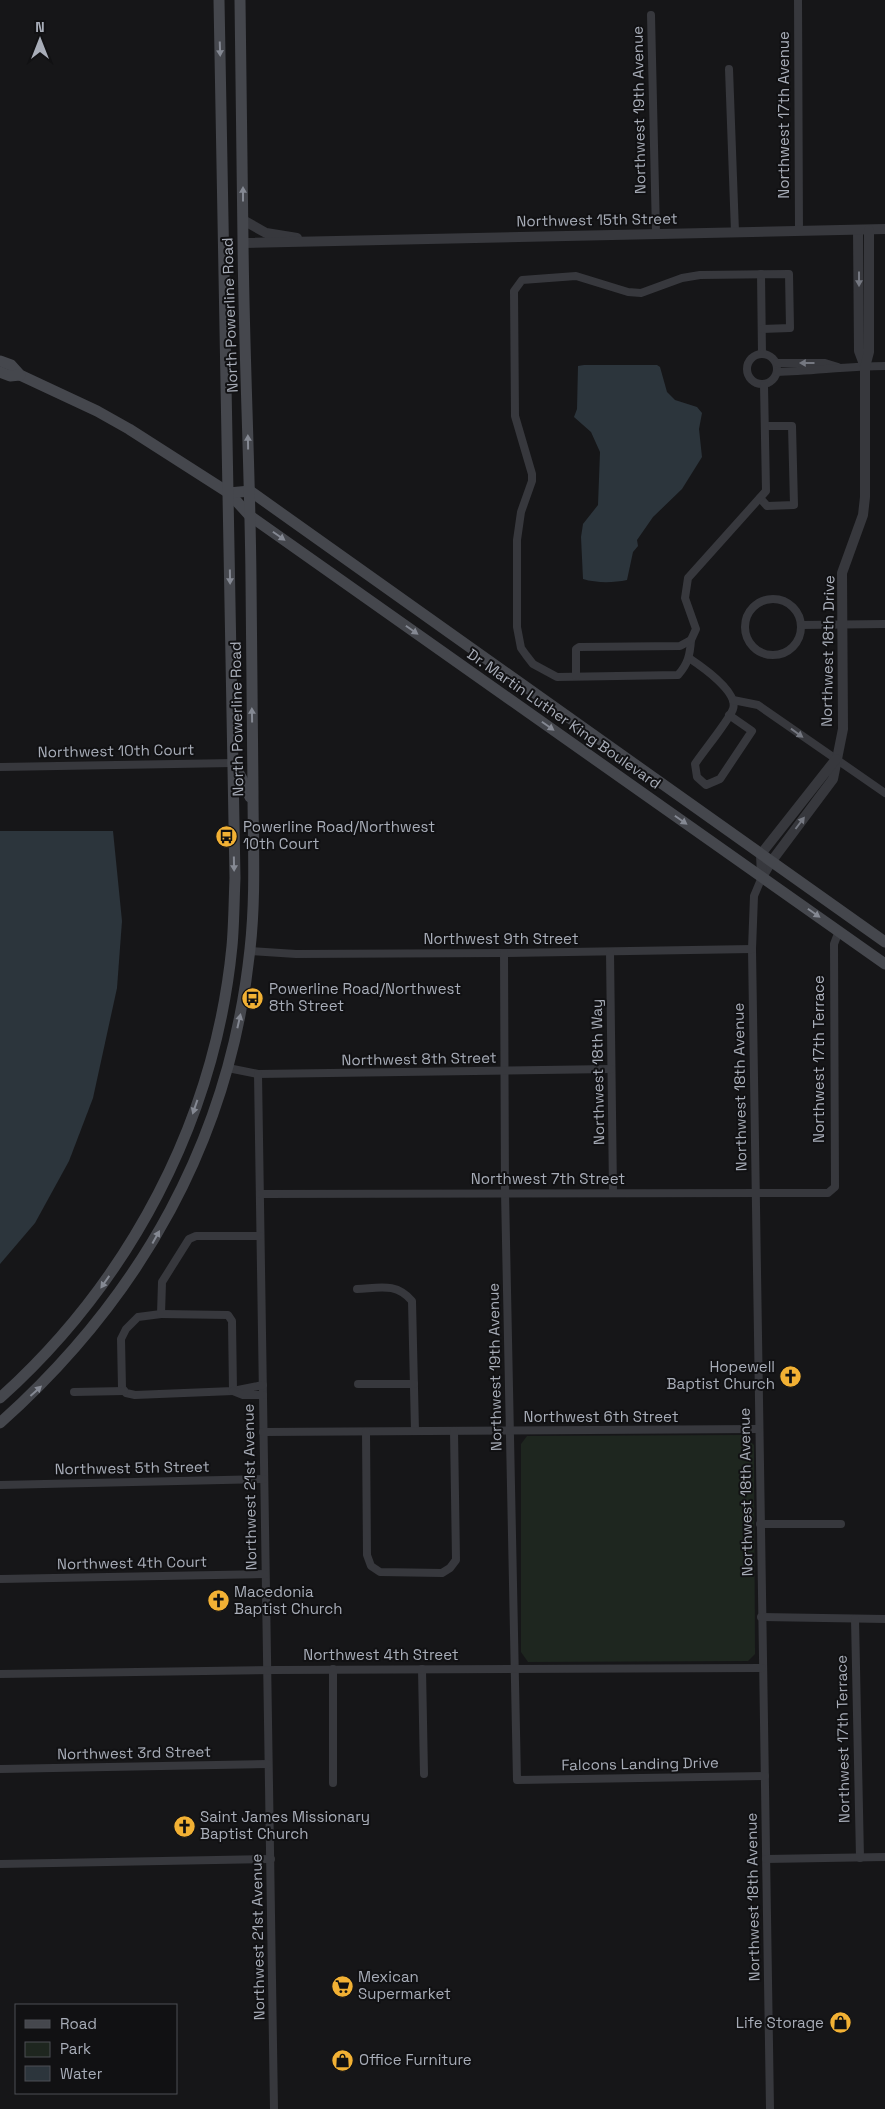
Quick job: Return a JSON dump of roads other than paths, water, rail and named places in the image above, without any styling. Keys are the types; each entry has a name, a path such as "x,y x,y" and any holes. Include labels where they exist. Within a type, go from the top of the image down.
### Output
{"main road":[{"name":"North Powerline Road","path":"0,1398 32,1370 70,1328 132,1242 161,1189 183,1142 210,1061 232,946 235,878 219,0"},
{"name":"North Powerline Road","path":"0,1423 43,1385 90,1333 135,1271 178,1196 199,1150 228,1068 242,1005 250,951 254,878 250,491 243,243 240,0"},
{"path":"224,197 233,229 243,243"},
{"path":"225,248 232,252 244,276"},
{"name":"Dr. Martin Luther King Boulevard","path":"0,361 11,365 20,375 97,411 229,493 250,516 885,964"},
{"name":"Dr. Martin Luther King Boulevard","path":"0,372 10,376 20,375"},
{"path":"229,493 250,491"},
{"name":"Dr. Martin Luther King Boulevard","path":"250,491 885,942"},
{"path":"233,763 246,786 253,806"},
{"path":"215,1037 219,1058 228,1068"},
{"path":"210,1061 221,1088"},
{"path":"132,1242 131,1261 135,1271"},
{"path":"117,1264 121,1276 120,1292"}],"street":[{"name":"Northwest 17th Avenue","path":"798,0 799,231"},
{"name":"Northwest 19th Avenue","path":"651,15 656,233"},
{"path":"729,69 735,232"},
{"name":"Northwest 15th Street","path":"243,220 266,233 310,242"},
{"name":"Northwest 15th Street","path":"243,243 885,229"},
{"path":"864,230 859,351 865,366"},
{"path":"761,274 762,354"},
{"path":"762,329 790,328 789,274 700,275 682,278 641,293 628,292 576,276 534,277 522,280 516,285 514,291 515,416 532,474 517,530 517,628 521,648 533,664 556,677 678,675 685,667 689,658 691,640 696,629 685,598 688,578 766,491 764,385"},
{"path":"762,354 769,356 777,368 774,380 764,385 751,380 746,371 749,360 753,356 762,354"},
{"path":"777,368 825,363 838,367 885,366"},
{"name":"Northwest 18th Drive","path":"762,877 833,778 843,729 842,573 863,515 865,497 865,366"},
{"path":"760,498 767,506 794,505 792,426 765,426"},
{"path":"771,598 788,603 799,616 801,625 796,643 789,650 770,655 753,646 744,629 749,611 762,600 771,598"},
{"path":"801,625 885,624"},
{"path":"576,676 576,650 579,647 680,646 691,640"},
{"path":"689,658 712,674 733,700 733,709 729,716 695,764 697,778 706,785 720,778 752,731 729,716"},
{"path":"733,700 758,705 885,793"},
{"name":"Northwest 18th Drive","path":"761,854 836,759"},
{"name":"Northwest 10th Court","path":"0,767 233,763"},
{"path":"761,854 762,877"},
{"name":"Northwest 18th Avenue","path":"762,877 754,896 752,949 770,2109"},
{"name":"Northwest 17th Terrace","path":"834,1187 834,944 839,932"},
{"name":"Northwest 9th Street","path":"250,951 296,954 752,949"},
{"name":"Northwest 18th Way","path":"610,952 613,1192"},
{"name":"Northwest 19th Avenue","path":"504,953 504,1072 516,1780"},
{"name":"Northwest 8th Street","path":"228,1068 258,1074 611,1069"},
{"name":"Northwest 21st Avenue","path":"258,1074 274,2109"},
{"name":"Northwest 7th Street","path":"260,1194 506,1192 828,1193 834,1187"},
{"path":"161,1314 162,1282 189,1239 196,1236 260,1236"},
{"path":"356,1289 395,1288 403,1290 412,1301 415,1432"},
{"path":"124,1392 122,1388 123,1334 138,1317 161,1314 228,1315 232,1321 233,1391"},
{"path":"358,1384 414,1384"},
{"path":"74,1392 124,1392 135,1394 233,1391 263,1385"},
{"path":"233,1391 242,1394 263,1394"},
{"name":"Northwest 6th Street","path":"264,1432 758,1429"},
{"path":"366,1432 367,1555 371,1566 380,1572 442,1572 450,1568 456,1560 454,1431"},
{"name":"Northwest 5th Street","path":"0,1485 264,1479"},
{"path":"760,1524 841,1524"},
{"name":"Northwest 4th Court","path":"0,1578 265,1574"},
{"path":"761,1617 885,1619"},
{"name":"Northwest 17th Terrace","path":"855,1619 860,1858"},
{"name":"Northwest 4th Street","path":"0,1674 333,1669 762,1668"},
{"path":"333,1669 333,1783"},
{"path":"422,1669 424,1774"},
{"name":"Northwest 3rd Street","path":"0,1769 268,1764"},
{"name":"Falcons Landing Drive","path":"516,1780 765,1776"},
{"path":"766,1859 885,1857"},
{"path":"0,1864 271,1859"}],"water":[{"path":"657,365 660,367 667,392 675,400 697,407 702,413 699,429 702,457 682,489 653,517 637,540 638,546 633,552 627,580 616,582 583,579 581,537 583,524 598,505 600,452 591,432 574,417 577,409 578,366"},
{"path":"0,831 113,831 122,921 117,988 93,1098 69,1161 35,1223 0,1264"}],"place":[{"name":"Powerline Road/Northwest 10th Court","path":"227,836"},
{"name":"Powerline Road/Northwest 8th Street","path":"253,998"},
{"name":"Hopewell Baptist Church","path":"791,1376"},
{"name":"Macedonia Baptist Church","path":"218,1601"},
{"name":"Saint James Missionary Baptist Church","path":"184,1826"},
{"name":"Mexican Supermarket","path":"342,1986"},
{"name":"Life Storage","path":"840,2023"},
{"name":"Office Furniture","path":"343,2060"}]}
